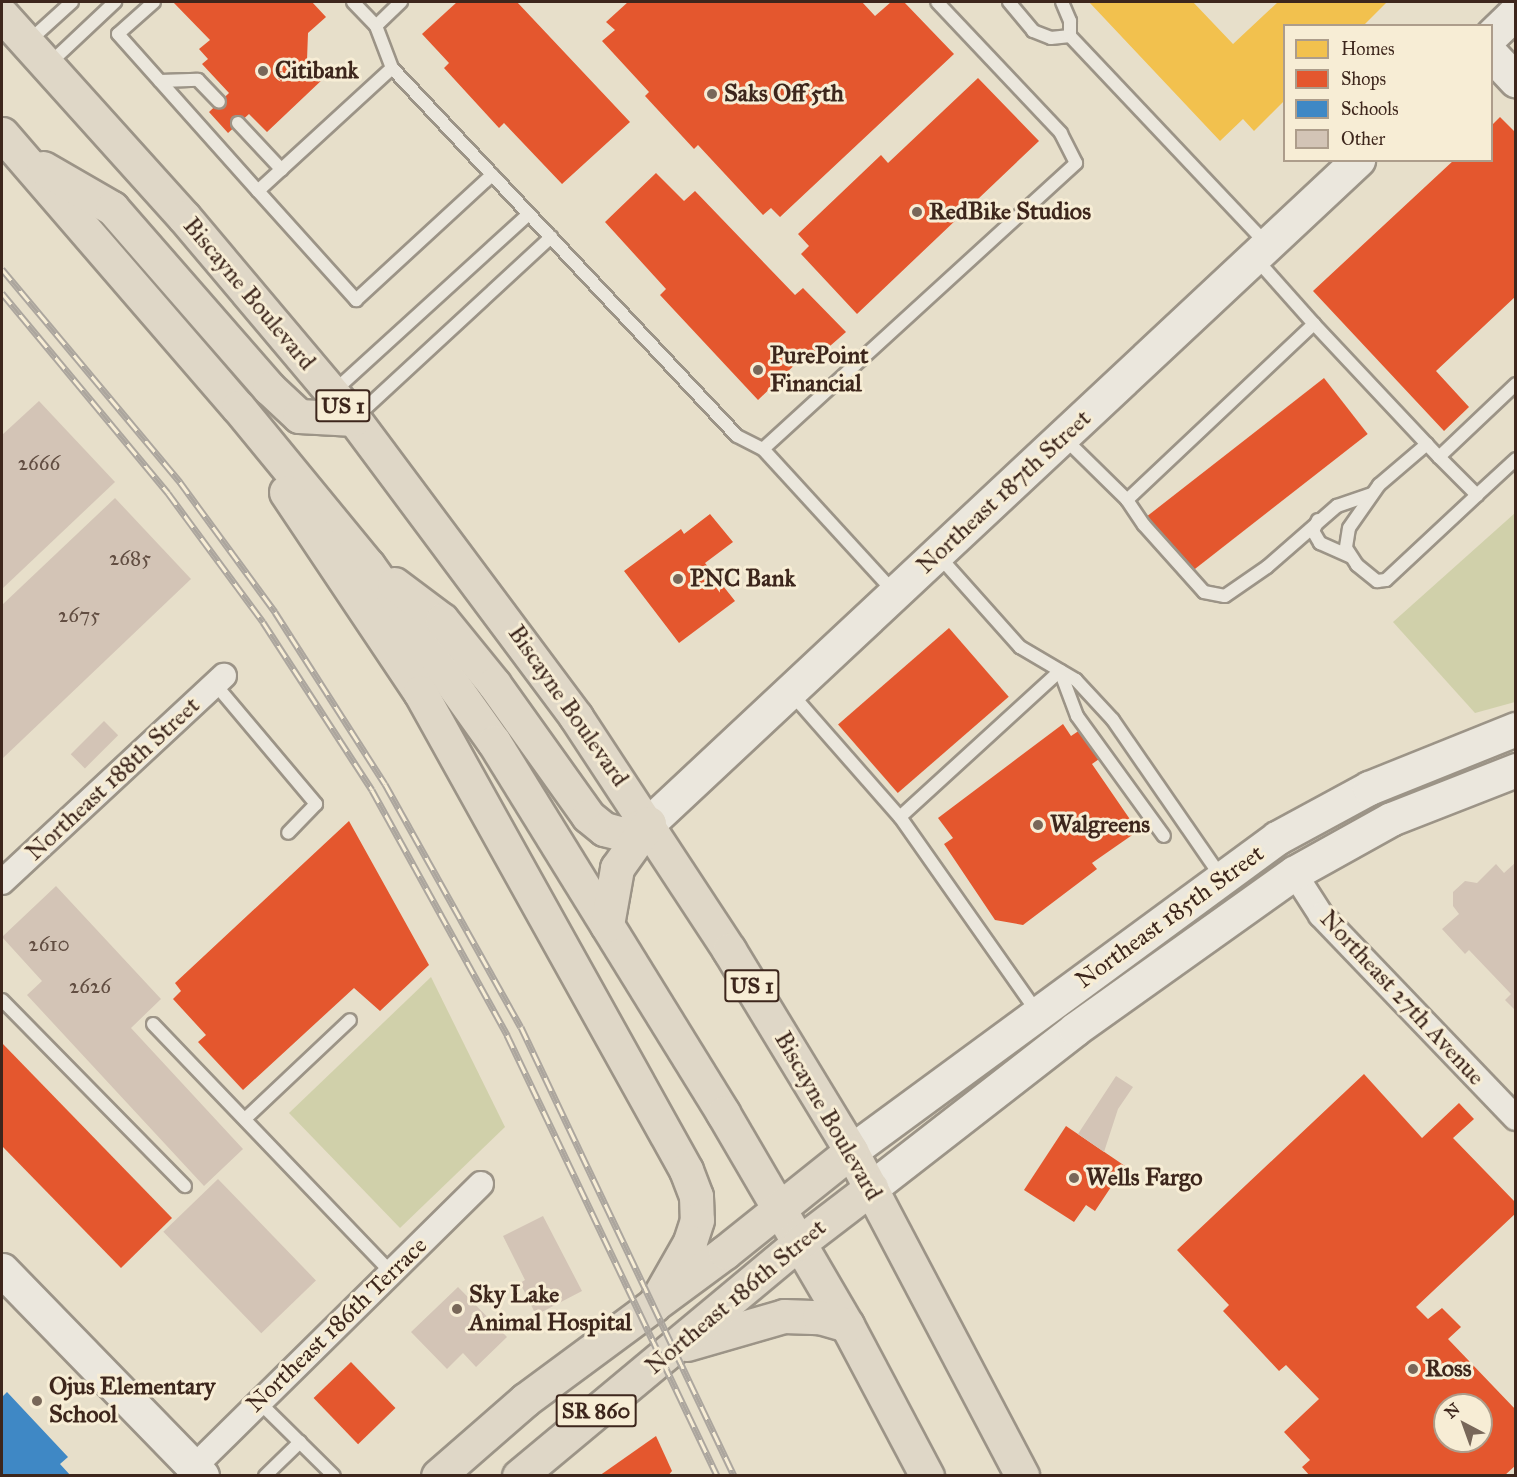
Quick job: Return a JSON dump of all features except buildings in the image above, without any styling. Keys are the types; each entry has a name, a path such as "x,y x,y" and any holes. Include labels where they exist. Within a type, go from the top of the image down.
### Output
{"main road":[{"name":"Biscayne Boulevard","path":"2,15 184,217 354,419 503,615 649,823 851,1151 1022,1476"},
{"path":"11,144 238,407 368,565 494,742 780,1209 847,1325 927,1476"},
{"path":"11,144 112,208 269,388 299,416 354,419"},
{"path":"238,407 295,509 420,692 686,1170 696,1196 697,1220 690,1242 654,1305"},
{"path":"368,565 442,620 494,684 588,816 604,829 623,834 649,823"},
{"path":"607,925 617,868 649,823"},
{"name":"Northeast 186th Street","path":"438,1476 525,1400 780,1209 851,1151"},
{"name":"Northeast 186th Street","path":"519,1476 799,1243 871,1188"},
{"path":"674,1347 784,1316 819,1317 847,1325"}],"street":[{"path":"1493,58 1515,81"},
{"name":"Northeast 187th Street","path":"649,823 1356,162"},
{"name":"Northeast 188th Street","path":"2,882 220,680"},
{"name":"Northeast 185th Street","path":"851,1151 1277,838 1369,788 1515,729"},
{"name":"Northeast 185th Street","path":"871,1188 1075,1029 1294,873 1391,819 1513,770"},
{"name":"Northeast 27th Avenue","path":"1294,873 1321,915 1515,1118"},
{"name":"Northeast 186th Terrace","path":"198,1471 260,1402 481,1184"},
{"path":"2,1270 198,1471"}],"lane":[{"path":"38,54 72,2"},
{"path":"38,54 115,2"},
{"path":"154,2 118,34 356,300 492,175"},
{"path":"353,2 376,26 392,68 737,436 763,449 896,593"},
{"path":"376,26 401,2"},
{"path":"763,449 1076,163 1061,133 938,2"},
{"path":"1009,2 1033,31 1051,38 1070,36"},
{"path":"1062,2 1070,21 1070,36 1261,251 1314,324 1477,495"},
{"path":"258,191 392,68"},
{"path":"160,81 198,80 219,102"},
{"path":"238,123 282,170"},
{"path":"332,393 529,214"},
{"path":"354,419 551,237"},
{"path":"1127,500 1314,324"},
{"path":"1439,457 1515,384"},
{"path":"1063,437 1127,500 1144,525 1204,592 1215,596 1238,590 1321,517 1359,496 1372,494"},
{"path":"1349,556 1346,548 1349,528 1372,494 1427,444"},
{"path":"1321,517 1313,531 1315,537 1327,548 1349,556 1377,581 1386,580 1515,459"},
{"path":"937,554 1020,647 1076,680 1113,720 1223,879"},
{"path":"900,816 1060,671"},
{"path":"1060,671 1077,716 1164,836"},
{"path":"220,680 316,804 288,833"},
{"path":"790,692 900,816 1038,1013"},
{"path":"2,1000 185,1186"},
{"path":"245,1119 351,1020"},
{"path":"153,1024 391,1272"},
{"path":"260,1402 334,1476"},
{"path":"269,1474 300,1442"}],"green space":[{"path":"1515,513 1515,702 1475,713 1393,622"},
{"path":"431,977 505,1127 400,1228 289,1113"}],"railway":[{"path":"2,269 180,482 275,612 385,784 521,1027 734,1476"},
{"path":"2,293 168,493 263,622 372,790 507,1035 717,1476"}],"place":[{"name":"Citibank","path":"263,71"},
{"name":"Saks Off 5th","path":"712,94"},
{"name":"RedBike Studios","path":"917,212"},
{"name":"PurePoint Financial","path":"758,370"},
{"name":"PNC Bank","path":"678,579"},
{"name":"Walgreens","path":"1038,825"},
{"name":"Wells Fargo","path":"1074,1178"},
{"name":"Sky Lake Animal Hospital","path":"457,1309"},
{"name":"Ross","path":"1413,1369"},
{"name":"Ojus Elementary School","path":"37,1401"}]}
